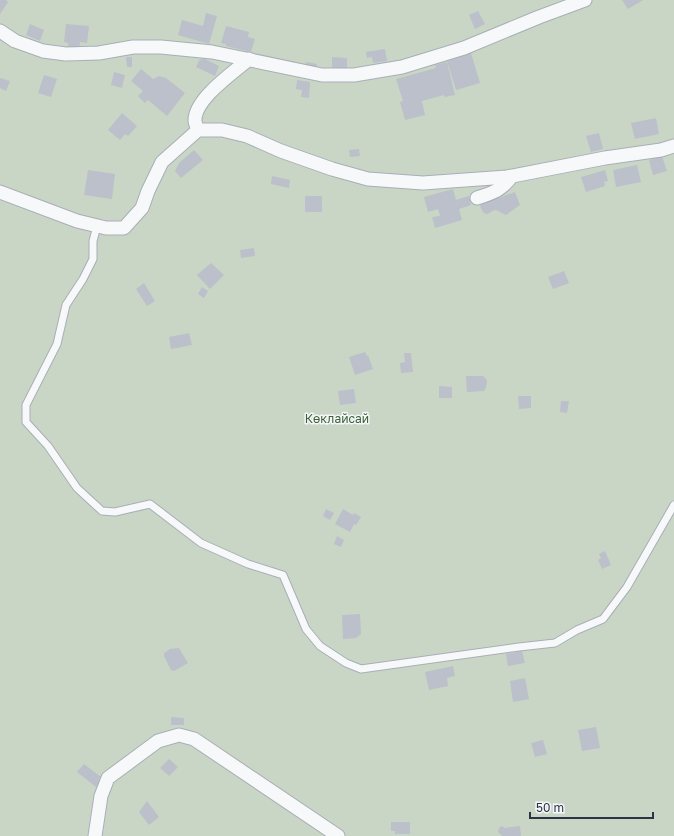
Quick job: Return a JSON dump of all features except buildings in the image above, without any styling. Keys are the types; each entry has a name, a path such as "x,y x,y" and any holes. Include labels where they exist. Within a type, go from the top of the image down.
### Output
{"street":[{"path":"0,31 15,41 43,50 66,54 99,53 133,47 162,47 212,52 322,74 354,75 402,67 464,48 539,16 585,0"},
{"path":"198,130 195,121 197,110 207,95 249,59"},
{"path":"0,192 77,221 106,228 124,228 142,208 148,191 162,162 198,130 222,130 247,136 281,151 332,169 368,179 423,183 512,176 606,158 661,150 674,146"},
{"path":"477,198 489,194 504,186 512,176"},
{"path":"95,836 101,796 108,778 158,741 179,735 194,739 338,836"}],"lane":[{"path":"97,226 93,241 92,259 83,279 66,305 57,344 26,405 26,422 48,446 77,488 102,511 115,512 150,504 200,543 248,564 283,575 306,629 320,646 346,663 361,669 555,643 577,630 603,619 627,587 674,505"}],"green space":[{"name":"Көклайсай","path":"0,0 674,0 674,836 0,836"}]}
